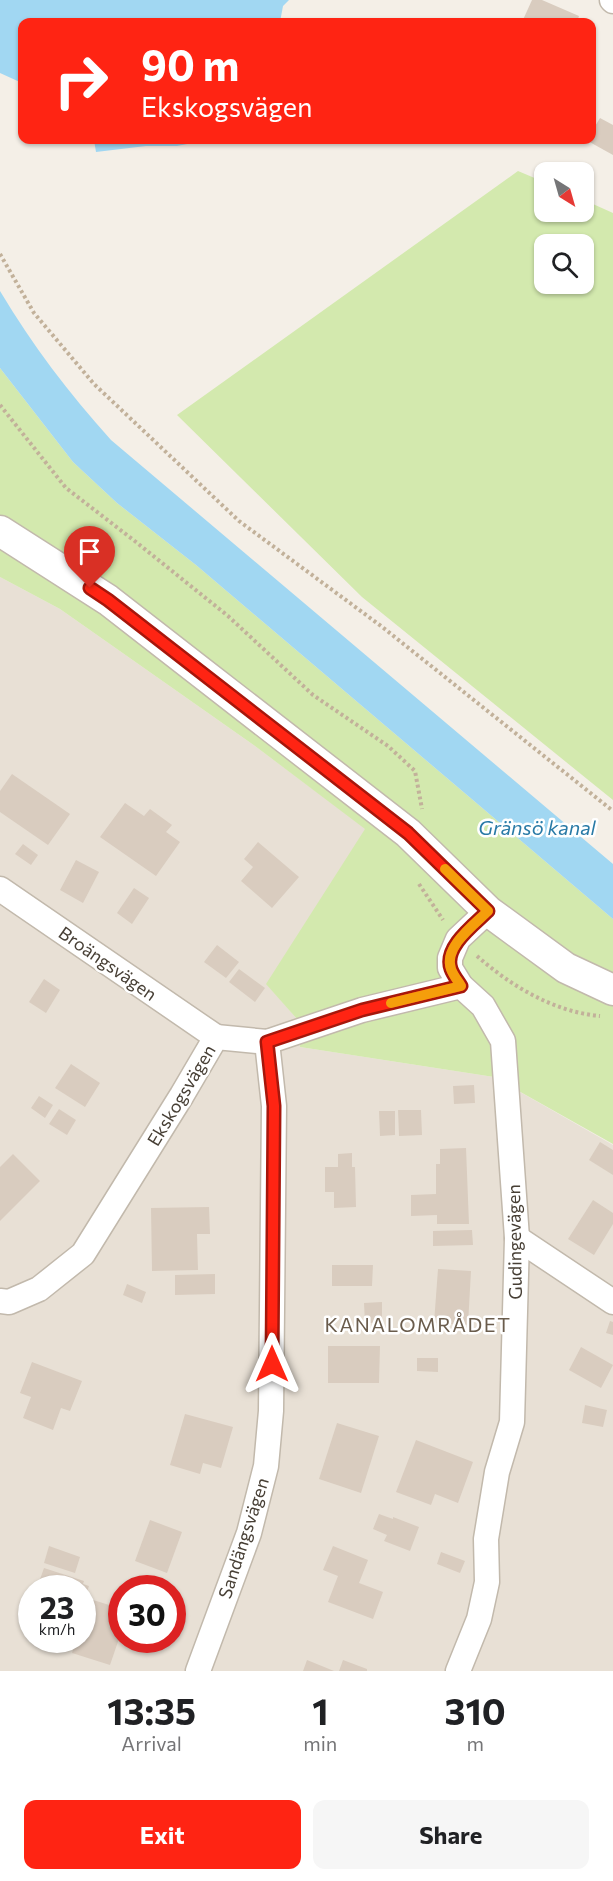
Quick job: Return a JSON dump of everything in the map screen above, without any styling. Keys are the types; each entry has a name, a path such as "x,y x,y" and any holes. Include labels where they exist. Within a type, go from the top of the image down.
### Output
{"street":[{"path":"0,531 108,600 408,833 488,911 566,968 613,990"},
{"name":"Broängsvägen","path":"0,890 216,1037"},
{"name":"Gudingevägen","path":"458,1671 479,1619 487,1582 486,1539 497,1472 512,1422 517,1238 503,1041 483,1006 461,986 450,968 450,958 458,939 488,911"},
{"name":"Ekskogsvägen","path":"0,1301 9,1302 39,1289 83,1254 216,1037 267,1042 362,1010 461,986"},
{"name":"Sandängsvägen","path":"198,1671 249,1533 266,1466 271,1411 274,1106 267,1042"},
{"path":"517,1238 613,1302"}],"path":[{"path":"0,254 34,313 94,384 239,521 381,626 613,811"},
{"path":"0,405 66,488 228,616 313,695 388,747 415,771 422,808 408,833"}],"shaded area":[{"path":"0,577 60,609 255,746 366,829 267,984 297,1019 300,1047 494,1077 613,1145 613,1671 0,1671"}],"green space":[{"path":"518,171 534,178 534,222 594,222 594,204 613,213 613,800 362,597 177,415"},
{"path":"0,368 73,462 117,503 196,565 613,919 613,1144 494,1077 300,1047 297,1019 266,984 365,829 255,746 60,609 0,577"}],"water":[{"path":"0,0 289,0 283,6 281,18 18,18 18,81 0,73"},
{"path":"95,144 187,144 146,146 96,152"},
{"name":"Gränsö kanal","path":"0,291 52,368 111,440 613,864 613,919 196,565 117,503 73,462 0,368"}],"building":[{"path":"532,0 542,0 579,16 578,18 524,18"},
{"path":"600,118 613,125 613,155 593,144 596,144 596,125"},
{"path":"12,774 70,814 48,845 0,812 0,791"},
{"path":"125,803 144,816 150,809 172,825 166,832 180,842 156,876 100,837"},
{"path":"258,842 299,877 272,908 241,881 253,867 244,859"},
{"path":"23,844 38,855 31,865 15,854"},
{"path":"76,860 99,872 83,903 60,890"},
{"path":"134,888 149,898 132,924 117,913"},
{"path":"217,945 239,962 226,978 204,962"},
{"path":"239,969 265,988 255,1002 229,982"},
{"path":"44,979 60,990 46,1013 29,1002"},
{"path":"71,1064 100,1083 85,1107 55,1088"},
{"path":"474,1085 475,1103 454,1104 453,1086"},
{"path":"39,1096 53,1105 45,1118 31,1108"},
{"path":"59,1109 76,1120 67,1135 49,1124"},
{"path":"398,1110 421,1110 422,1135 399,1136"},
{"path":"379,1111 395,1111 395,1135 380,1136"},
{"path":"600,1142 613,1150 613,1175 589,1160"},
{"path":"466,1148 469,1224 437,1224 437,1215 411,1216 411,1195 436,1194 436,1164 440,1164 440,1149"},
{"path":"352,1153 352,1167 355,1167 356,1207 334,1208 334,1192 325,1192 325,1167 338,1167 338,1154"},
{"path":"13,1154 40,1181 0,1221 0,1167"},
{"path":"593,1200 613,1213 613,1224 594,1255 568,1239"},
{"path":"209,1207 210,1234 197,1234 198,1270 152,1271 151,1208"},
{"path":"472,1230 473,1245 433,1246 433,1231"},
{"path":"332,1265 373,1265 372,1286 332,1286"},
{"path":"438,1269 471,1271 468,1325 434,1323"},
{"path":"215,1274 215,1294 175,1295 175,1275"},
{"path":"127,1284 146,1292 142,1303 123,1295"},
{"path":"382,1302 382,1323 365,1323 364,1303"},
{"path":"610,1321 613,1322 613,1335 606,1333"},
{"path":"328,1346 380,1346 379,1383 328,1383"},
{"path":"581,1347 613,1365 601,1388 569,1370"},
{"path":"417,1358 438,1358 438,1372 417,1371"},
{"path":"32,1362 82,1381 70,1411 61,1408 53,1430 23,1418 31,1397 20,1393"},
{"path":"585,1405 607,1410 603,1427 582,1423"},
{"path":"185,1414 233,1427 221,1468 203,1463 200,1474 170,1465"},
{"path":"337,1423 379,1436 361,1493 319,1479"},
{"path":"416,1440 473,1462 458,1503 435,1494 431,1505 396,1492"},
{"path":"379,1514 419,1527 410,1551 384,1541 387,1535 373,1529"},
{"path":"150,1520 182,1532 167,1573 135,1561"},
{"path":"49,1546 80,1557 75,1573 44,1563"},
{"path":"333,1546 368,1560 359,1583 383,1592 373,1619 328,1602 338,1576 323,1570"},
{"path":"441,1552 465,1561 460,1573 437,1564"},
{"path":"44,1568 66,1575 42,1575"},
{"path":"96,1601 108,1605 108,1653 114,1653 110,1665 72,1653 96,1653"},
{"path":"307,1660 334,1671 303,1671"},
{"path":"343,1660 367,1669 367,1671 339,1671"}],"slow traffic":[{"path":"391,1003 461,986 450,968 450,958 458,939 488,911 445,869"}],"district":[{"name":"KANALOMRÅDET","path":"418,1324"}],"route":[{"path":"90,588 408,833 488,911 458,939 450,958 450,968 461,986 362,1010 267,1042 274,1106 272,1364"}]}
